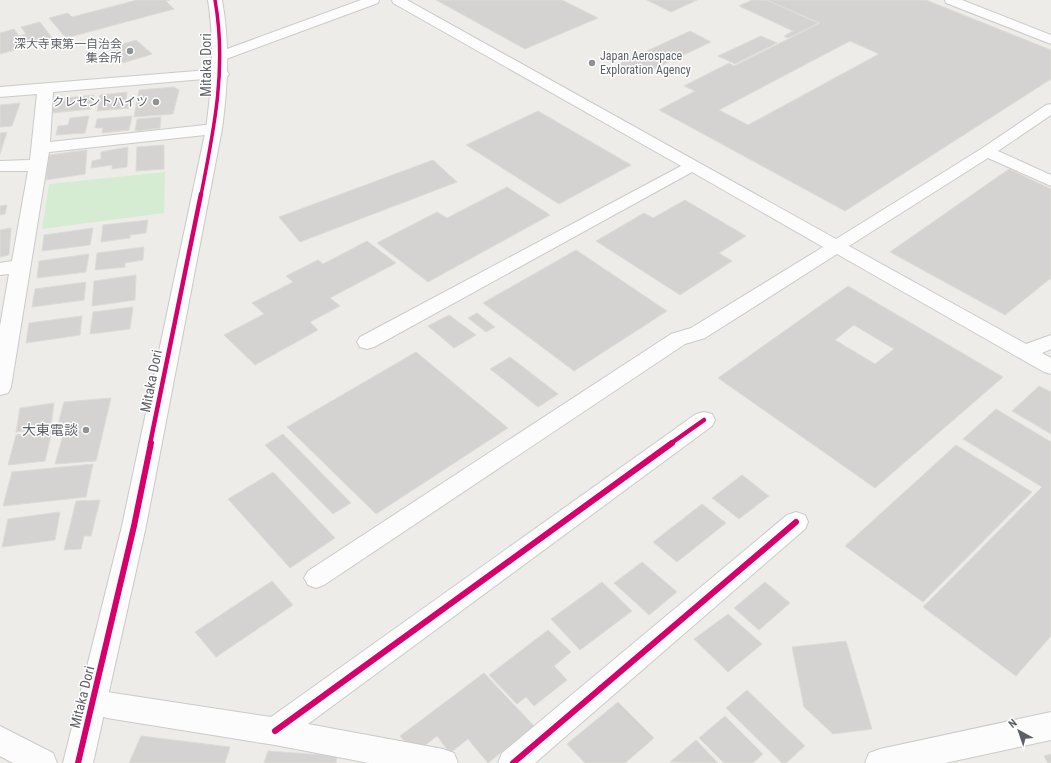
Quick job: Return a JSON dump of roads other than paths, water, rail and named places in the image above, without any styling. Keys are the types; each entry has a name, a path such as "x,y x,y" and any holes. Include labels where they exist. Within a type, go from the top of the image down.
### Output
{"street":[{"name":"Mitaka Dori","path":"78,763 94,702 134,526 214,129 221,65 215,0"},
{"path":"0,92 46,89 221,65"},
{"path":"0,387 3,360 22,266 39,156 46,89"},
{"path":"0,166 39,156 214,129"},
{"path":"0,269 22,266"},
{"path":"275,731 704,420"},
{"path":"514,763 796,522"},
{"path":"94,702 275,731 443,763"},
{"path":"880,763 1051,726"},
{"path":"0,740 42,763"}],"lane":[{"path":"221,65 374,0"},
{"path":"398,0 1051,367"},
{"path":"951,0 1051,40"},
{"path":"316,578 678,339 698,333 987,152 1051,108"},
{"path":"987,152 1051,181"},
{"path":"367,342 692,166"},
{"path":"1025,352 1051,342"}],"place":[{"name":"深大寺東第一自治会 集会所","path":"130,51"},
{"name":"Japan Aerospace Exploration Agency","path":"592,63"},
{"name":"クレセントハイツ","path":"156,102"},
{"name":"大東電談","path":"86,430"}]}
